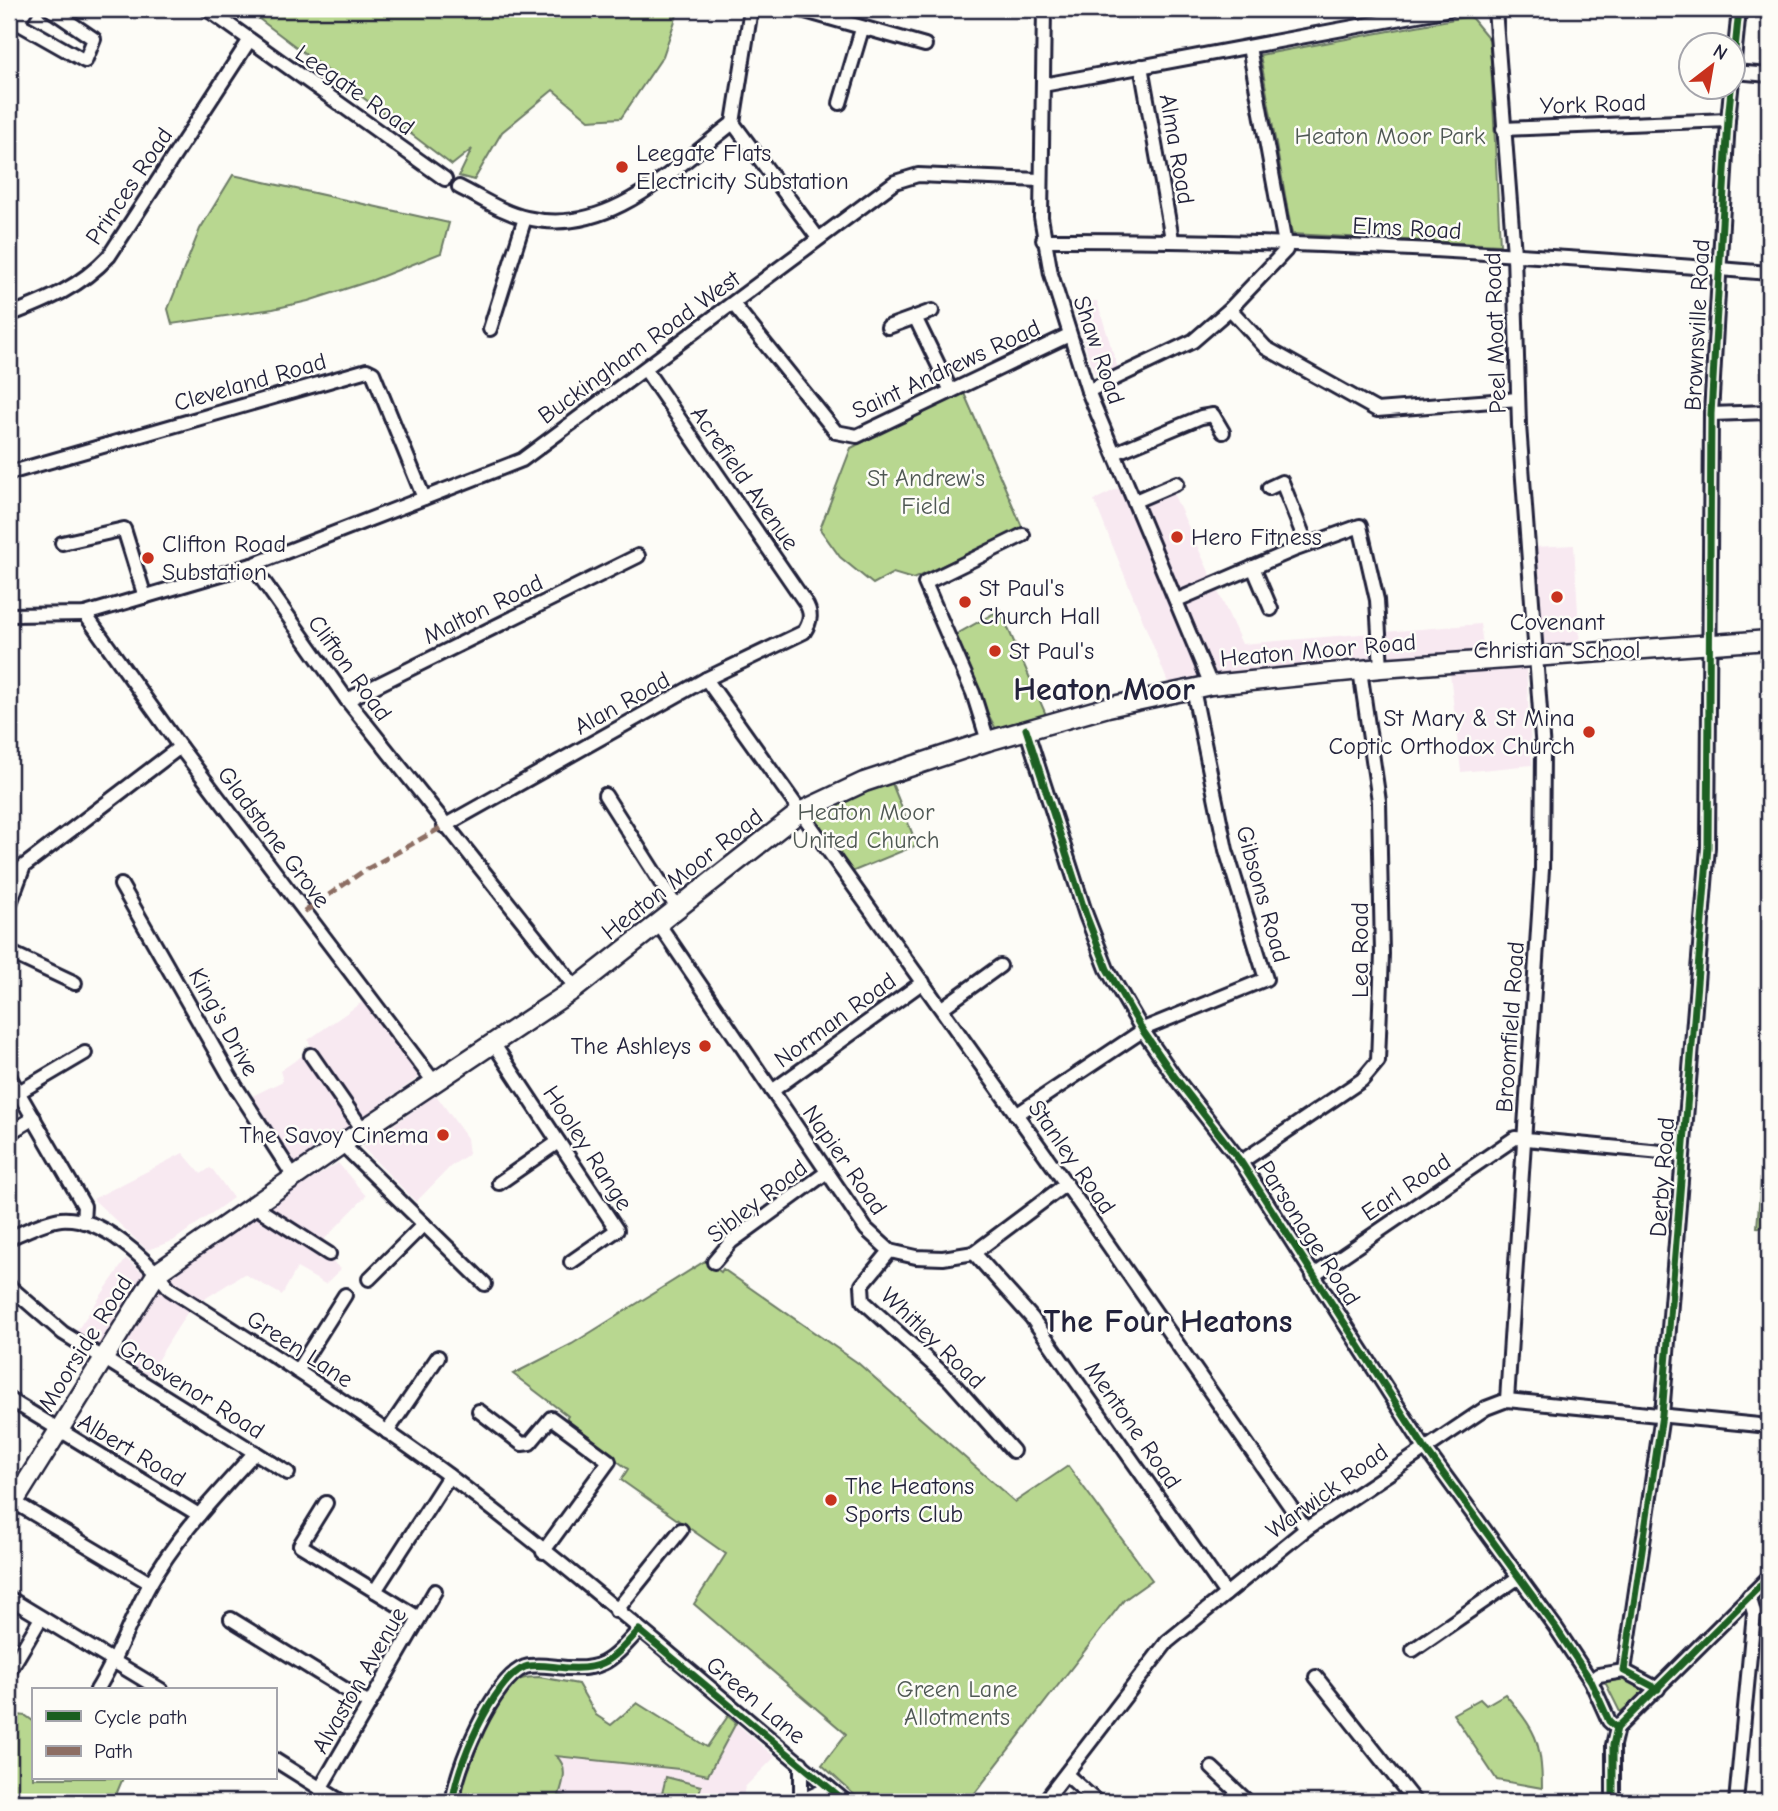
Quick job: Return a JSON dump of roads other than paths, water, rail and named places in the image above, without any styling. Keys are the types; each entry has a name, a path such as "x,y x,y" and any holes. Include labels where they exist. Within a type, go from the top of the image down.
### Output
{"main road":[{"name":"Heaton Moor Road","path":"158,1273 342,1144 576,988 800,812 864,782 1026,729 1202,687 1381,668 1769,640"},
{"name":"Moorside Road","path":"10,1504 158,1273"}],"street":[{"path":"26,9 13,21 85,61 94,38 50,9"},
{"name":"Leegate Road","path":"207,9 445,179"},
{"path":"459,187 526,218 575,222 617,208 733,123 751,9"},
{"path":"798,9 925,45"},
{"name":"Shaw Road","path":"1044,9 1040,180 1043,240 1069,335 1088,391 1177,600 1202,687"},
{"path":"1043,85 1450,9"},
{"name":"Peel Moat Road","path":"1495,9 1514,254 1518,399 1535,657"},
{"name":"Brownsville Road","path":"1738,32 1739,9"},
{"path":"840,103 862,29"},
{"name":"Princes Road","path":"9,314 61,295 93,274 109,256 249,41"},
{"path":"1088,391 1193,341 1230,309 1278,260 1287,244 1249,47"},
{"name":"Alma Road","path":"1141,66 1172,239"},
{"path":"1746,73 1769,75"},
{"name":"Brownsville Road","path":"1708,645 1711,414 1718,269 1731,102"},
{"name":"York Road","path":"1503,129 1728,120"},
{"path":"733,123 818,238"},
{"name":"Buckingham Road West","path":"252,565 522,460 734,305 818,238 895,182 918,176 1040,180"},
{"path":"490,329 526,218"},
{"name":"Elms Road","path":"1043,240 1172,239 1514,254 1769,273"},
{"name":"Saint Andrews Road","path":"734,305 836,432 857,436 1069,335"},
{"path":"1230,309 1266,348 1377,410 1518,399"},
{"path":"888,327 932,311"},
{"path":"915,317 951,391"},
{"name":"Acrefield Avenue","path":"645,369 811,611"},
{"name":"Cleveland Road","path":"9,473 367,370 373,373 424,498"},
{"path":"1711,414 1769,412"},
{"path":"1115,453 1213,415 1223,432"},
{"path":"1269,488 1282,482 1307,545"},
{"path":"1135,501 1177,483"},
{"path":"1177,600 1307,545 1360,526 1377,600 1381,668"},
{"path":"62,543 124,529 145,597"},
{"path":"988,741 973,692 925,583 1023,536"},
{"name":"Malton Road","path":"346,700 638,556"},
{"path":"9,615 85,614 252,565"},
{"name":"Clifton Road","path":"252,565 346,700 576,988"},
{"path":"1253,567 1271,609"},
{"name":"Alan Road","path":"444,826 706,679 804,632 811,611"},
{"name":"Gladstone Grove","path":"85,614 180,747 435,1082"},
{"name":"Derby Road","path":"1624,1671 1662,1415 1708,846 1708,645"},
{"name":"Broomfield Road","path":"1507,1400 1542,869 1542,751 1535,657"},
{"name":"Lea Road","path":"1241,1162 1362,1080 1378,1061 1382,954 1379,801 1360,670"},
{"name":"Stanley Road","path":"706,679 942,1008 1306,1529"},
{"name":"Gibsons Road","path":"1143,1031 1266,979 1226,850 1202,687"},
{"name":"Parsonage Road","path":"1026,729 1086,915 1107,970 1143,1031 1174,1076 1241,1162 1424,1447 1591,1681 1609,1721 1617,1728"},
{"path":"9,906 24,866 180,747"},
{"path":"605,795 677,908"},
{"name":"King's Drive","path":"121,885 236,1087 294,1177"},
{"name":"Napier Road","path":"658,923 866,1229 890,1251 916,1257 943,1258 974,1253 1066,1184"},
{"path":"9,952 75,983"},
{"path":"942,1008 1000,966"},
{"name":"Norman Road","path":"772,1091 923,982"},
{"path":"1016,1115 1143,1031"},
{"name":"Hooley Range","path":"493,1042 617,1230 571,1262"},
{"path":"19,1093 85,1053"},
{"path":"311,1055 363,1130"},
{"path":"9,1076 84,1206 83,1222 61,1219 9,1238"},
{"path":"9,1133 34,1118"},
{"name":"Earl Road","path":"1313,1276 1515,1138 1523,1138"},
{"path":"1523,1138 1682,1154"},
{"path":"499,1183 558,1142"},
{"path":"342,1144 485,1284"},
{"name":"Sibley Road","path":"714,1262 731,1242 827,1172"},
{"path":"254,1206 329,1254"},
{"name":"Green Lane","path":"83,1222 107,1232 158,1273 170,1289 297,1371 449,1476 846,1802"},
{"path":"369,1279 424,1224"},
{"name":"Whitley Road","path":"890,1251 855,1293 950,1380 1013,1451"},
{"name":"Mentone Road","path":"974,1253 1032,1318 1226,1594"},
{"name":"Grosvenor Road","path":"9,1286 63,1333 288,1474"},
{"path":"297,1371 345,1295"},
{"path":"387,1432 438,1357"},
{"name":"Albert Road","path":"9,1399 199,1515"},
{"path":"1507,1400 1769,1426"},
{"name":"Warwick Road","path":"1044,1802 1167,1642 1306,1529 1424,1447 1486,1408 1507,1400"},
{"path":"479,1411 522,1444 530,1443 551,1418 609,1461 543,1552"},
{"path":"98,1688 115,1661 150,1583 199,1515 255,1452"},
{"path":"375,1591 449,1476"},
{"path":"326,1503 300,1545 419,1618"},
{"path":"10,1504 150,1583"},
{"path":"616,1611 681,1530"},
{"path":"1413,1650 1519,1577"},
{"path":"1613,1802 1613,1745 1617,1728 1769,1577"},
{"name":"Alvaston Avenue","path":"320,1789 435,1591"},
{"path":"1736,1802 1754,1613 1749,1596"},
{"path":"9,1598 158,1688"},
{"path":"9,1672 41,1618"},
{"path":"231,1619 369,1704"},
{"path":"453,1802 461,1768 486,1710 507,1678 524,1667 539,1665 579,1670 594,1668 611,1661 639,1630"},
{"path":"1591,1681 1599,1675 1624,1671 1658,1689"},
{"path":"1315,1677 1415,1802"},
{"path":"276,1761 342,1802"},
{"path":"801,1763 801,1801 829,1788"},
{"path":"1212,1768 1248,1802"},
{"path":"1067,1775 1097,1802"}],"place":[{"name":"Leegate Flats Electricity Substation","path":"622,167"},
{"name":"Hero Fitness","path":"1177,537"},
{"name":"Clifton Road Substation","path":"148,558"},
{"name":"Covenant Christian School","path":"1557,597"},
{"name":"St Paul's Church Hall","path":"965,602"},
{"name":"St Paul's","path":"995,651"},
{"name":"St Mary & St Mina Coptic Orthodox Church","path":"1589,732"},
{"name":"The Ashleys","path":"705,1046"},
{"name":"The Savoy Cinema","path":"443,1135"},
{"name":"The Heatons Sports Club","path":"831,1500"}],"district":[{"name":"Heaton Moor","path":"1104,689"},
{"name":"The Four Heatons","path":"1168,1321"}],"park label":[{"name":"Heaton Moor Park","path":"1390,136"},
{"name":"St Andrew's Field","path":"926,492"},
{"name":"Heaton Moor United Church","path":"866,826"},
{"name":"Green Lane Allotments","path":"957,1703"}]}
